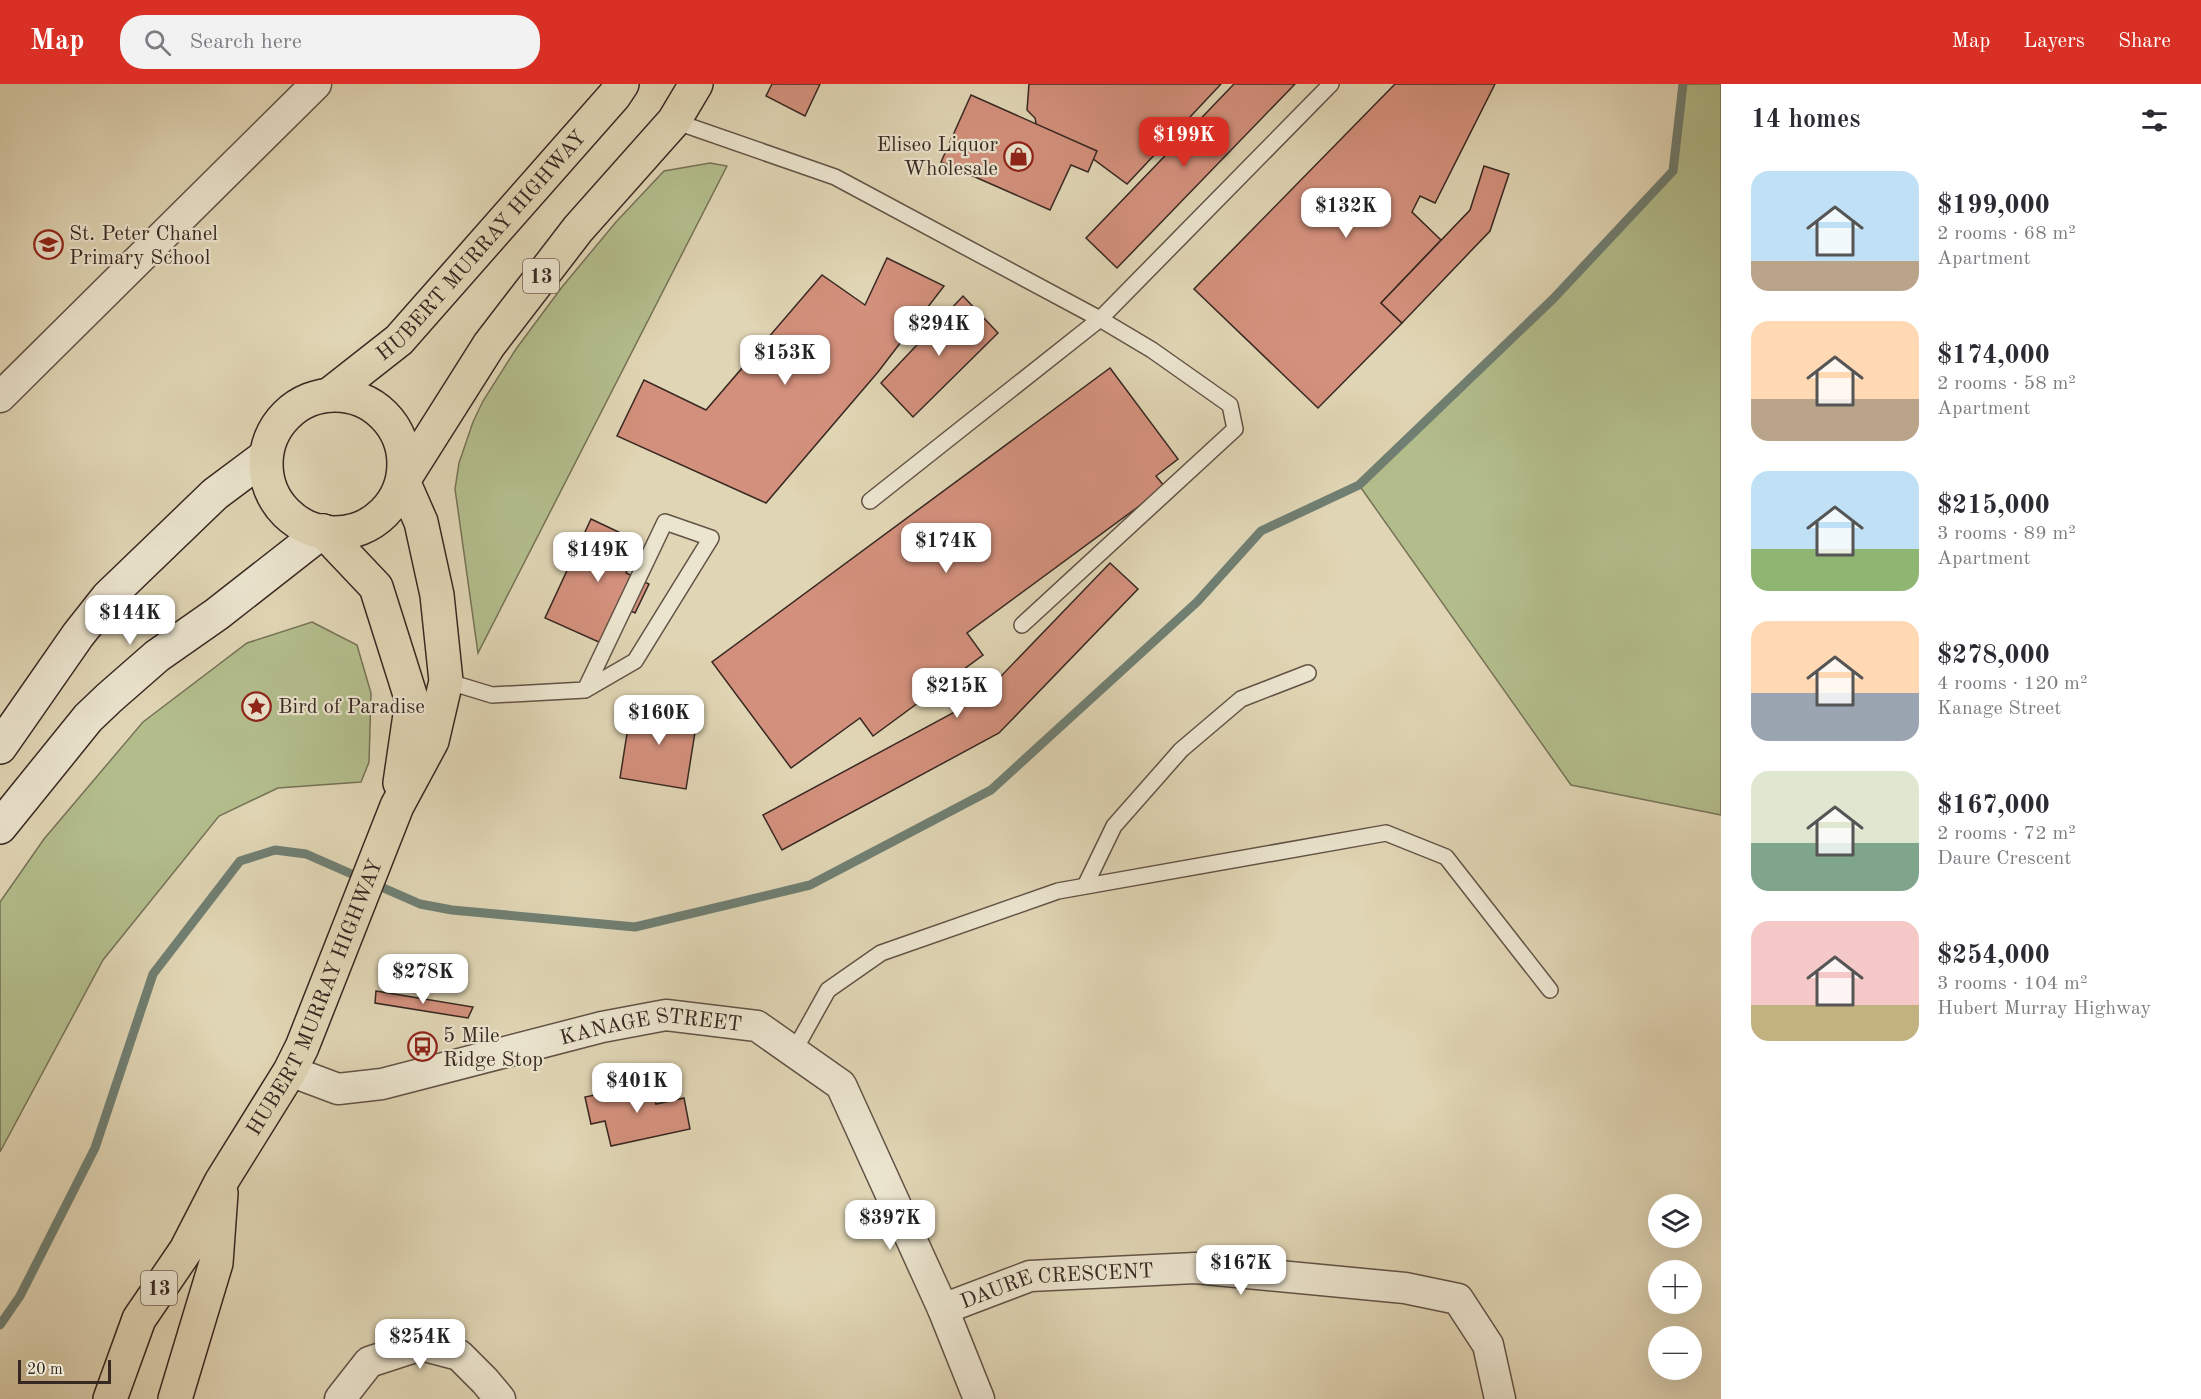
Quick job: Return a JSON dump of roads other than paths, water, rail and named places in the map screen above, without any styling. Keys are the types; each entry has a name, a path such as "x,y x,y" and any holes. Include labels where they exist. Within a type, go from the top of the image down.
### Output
{"highway":[{"name":"HUBERT MURRAY HIGHWAY","path":"329,395 399,340 614,96 622,84"},
{"name":"13","path":"403,481 489,345 578,229 674,121 696,84"},
{"path":"329,395 350,396 370,404 387,418 398,436 403,455 403,481 394,500 375,520 350,531 323,531 306,527 290,516 276,499 267,479 266,456 272,434 286,415 306,401 329,395"},
{"name":"HUBERT MURRAY HIGHWAY","path":"110,1399 139,1319 186,1250 221,1182 296,1059 397,806 432,741 446,681 435,585 421,522 403,481"},
{"name":"HUBERT MURRAY HIGHWAY","path":"323,531 376,587 412,701 397,806"},
{"name":"HUBERT MURRAY HIGHWAY","path":"176,1399 216,1263 221,1182"}],"main road":[{"path":"0,747 78,635 108,597 215,494 266,456"},
{"path":"0,827 88,718 158,656 226,607 323,531"}],"street":[{"path":"0,397 316,84"},
{"name":"KANAGE STREET","path":"296,1059 338,1089 382,1084 602,1027 666,1015 757,1026 841,1085 943,1309 979,1399"},
{"name":"DAURE CRESCENT","path":"943,1309 1030,1276 1195,1268 1405,1288 1458,1299 1488,1345 1500,1399"},
{"path":"340,1399 369,1362 421,1345 459,1355 500,1399"}],"lane":[{"path":"870,501 1100,319 1330,84"},
{"path":"674,121 835,177 1100,319 1152,350 1230,405 1235,429 1022,625"},
{"path":"446,681 492,695 585,690 635,661 711,538 665,522 585,690"},
{"path":"1085,886 1114,826 1181,750 1241,699 1308,673"},
{"path":"794,1051 828,990 881,954 1058,891 1386,832 1446,856 1550,990"}],"waterway":[{"path":"0,1325 20,1296 95,1148 153,974 240,861 275,850 306,854 420,904 452,910 635,927 810,885 991,790 1197,602 1261,531 1359,485 1553,299 1673,171 1683,84"}],"place":[{"name":"Eliseo Liquor Wholesale","path":"1019,156"},
{"name":"St. Peter Chanel Primary School","path":"48,245"},
{"name":"Bird of Paradise","path":"257,706"},
{"name":"5 Mile Ridge Stop","path":"422,1047"}]}
